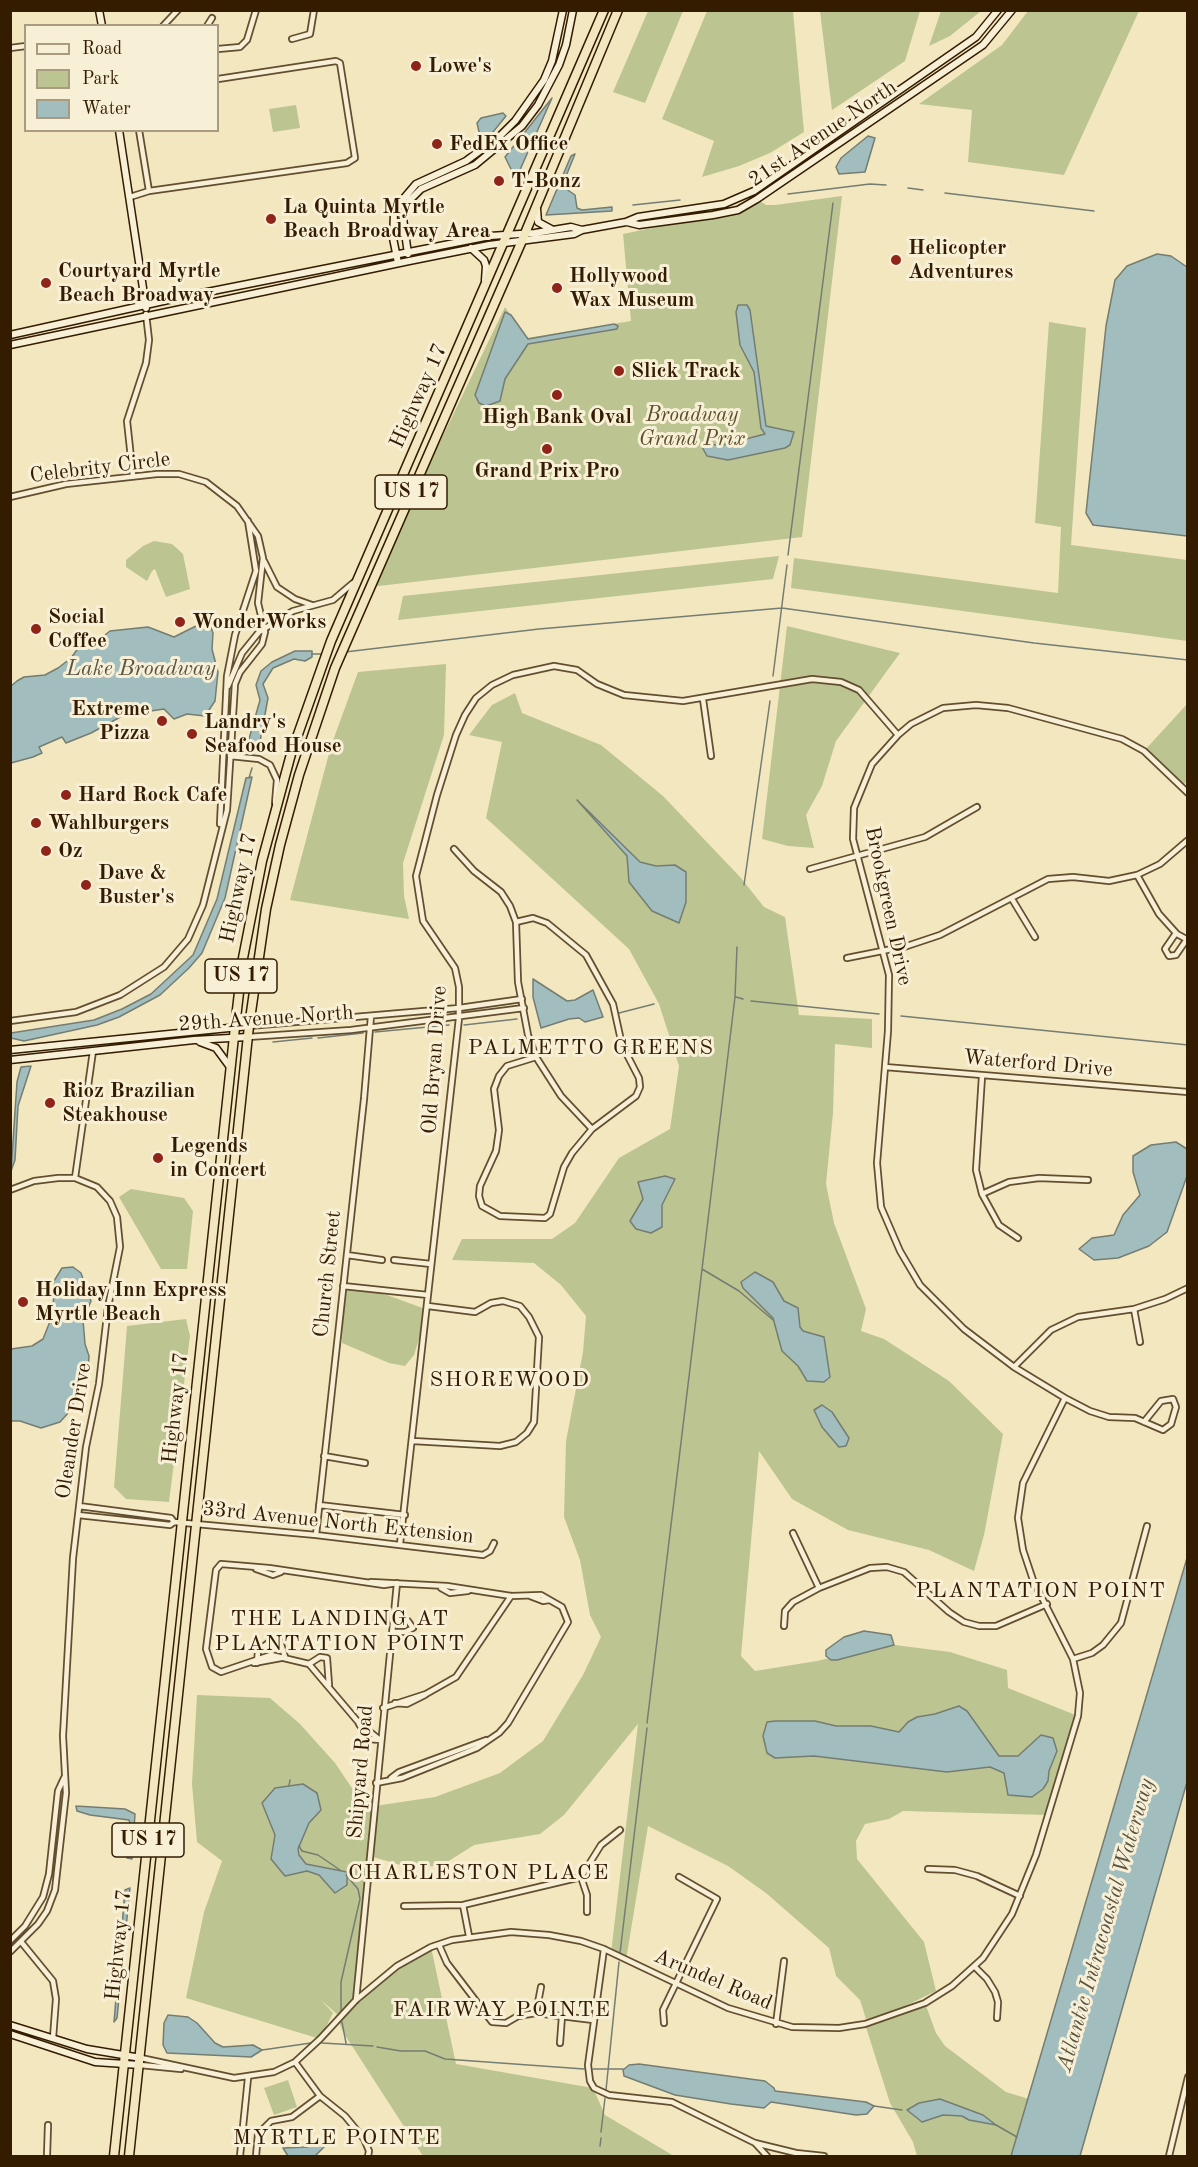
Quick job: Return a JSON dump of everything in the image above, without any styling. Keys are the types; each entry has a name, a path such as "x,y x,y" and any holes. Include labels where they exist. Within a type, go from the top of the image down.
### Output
{"highway":[{"name":"Highway 17","path":"114,2157 178,1523 235,1027 249,926 274,812 331,641 505,244 604,10"},
{"name":"Highway 17","path":"129,2157 249,1026 266,909 280,845 304,756 335,668 521,243 618,10"}],"street":[{"path":"165,24 178,10"},
{"path":"219,49 240,47 247,40 256,10"},
{"path":"292,39 310,33 314,10"},
{"path":"398,263 393,238 394,214 402,199 420,181 474,156 515,121 544,80 552,61 563,10"},
{"path":"410,261 403,218 410,200 421,189 475,165 522,126 538,105 559,65 566,45 573,10"},
{"name":"21st Avenue North","path":"10,345 146,314 471,248 574,234 582,230 626,222 638,217 724,204 754,191 976,37 999,10"},
{"name":"21st Avenue North","path":"626,222 639,225 738,210 800,171 983,45 1012,10"},
{"path":"208,24 212,18"},
{"path":"130,197 149,191 345,163 355,158 340,63 336,61 219,78"},
{"path":"119,132 145,306 148,354 127,421 133,476"},
{"path":"139,132 149,191"},
{"path":"540,196 538,222 555,230"},
{"name":"21st Avenue North","path":"10,335 397,254 509,234 571,227 582,230"},
{"path":"471,248 484,260 486,266 484,292"},
{"name":"Celebrity Circle","path":"10,497 66,484 133,476 179,474 206,482 227,496 258,536 262,558 258,603 264,629"},
{"path":"220,828 227,689 235,635 256,571 248,521"},
{"path":"262,558 277,587 295,600 312,605"},
{"path":"227,689 242,653 264,629 285,615 333,600 345,592 364,567"},
{"path":"10,1021 52,1017 102,1004 144,982 164,967 188,939 198,921 220,828 227,810 235,684 244,666 262,644 264,629"},
{"name":"Old Bryan Drive","path":"400,1545 459,1018 455,968 423,921 416,876 456,735 476,698 492,685 513,675 554,666 577,670 597,684 624,695 682,701 812,679 842,682 859,690 898,735"},
{"path":"703,699 711,756"},
{"name":"Brookgreen Drive","path":"1144,1422 1161,1401 1173,1399 1176,1407 1171,1424 1162,1430 1144,1422 1135,1418 1109,1417 1065,1398 1014,1367 964,1329 920,1285 900,1251 881,1207 877,1163 890,1001 889,975 852,839 854,808 872,764 898,735 943,708 976,705 1008,708 1122,739 1144,751 1188,793"},
{"path":"225,753 231,756 259,759 272,768 276,780 274,812"},
{"path":"810,869 925,837 977,807"},
{"path":"846,958 907,946 940,935 1048,879 1073,877 1109,881 1137,875 1160,864 1188,840"},
{"path":"454,849 474,871 501,892 510,906 516,922 515,954 522,999 536,1057 561,1096 592,1129"},
{"path":"1137,875 1159,914 1176,933 1187,940 1176,955 1169,956 1165,949 1176,933"},
{"path":"1012,899 1035,938"},
{"path":"516,922 533,918 547,923 566,936 586,955 613,1004 622,1045 639,1078 640,1087 636,1096 592,1129 564,1167 550,1214 545,1218 500,1216 483,1206 480,1186 496,1151 499,1131 494,1089 499,1076 507,1066 536,1057"},
{"name":"29th Avenue North","path":"10,1050 235,1027 459,1008 522,999"},
{"name":"29th Avenue North","path":"10,1060 194,1040 372,1027 459,1018 524,1008"},
{"name":"Church Street","path":"316,1535 372,1027 370,1016"},
{"path":"194,1040 216,1048 231,1068"},
{"path":"75,1178 93,1051"},
{"name":"Waterford Drive","path":"885,1067 1188,1092"},
{"path":"982,1076 976,1170 982,1194 999,1225 1018,1238"},
{"name":"Oleander Drive","path":"10,1190 46,1179 75,1178 97,1187 110,1201 117,1217 120,1247 108,1306 101,1376 86,1447 78,1515 67,1662 64,1778 66,1804 55,1890 47,1911 22,1943 10,1952"},
{"path":"982,1194 1009,1182 1038,1178 1088,1180"},
{"path":"347,1255 382,1260"},
{"path":"394,1260 431,1264"},
{"path":"343,1286 428,1294"},
{"path":"1014,1367 1051,1330 1078,1317 1134,1309 1165,1299 1187,1288"},
{"path":"413,1441 500,1446 516,1442 527,1433 534,1422 539,1337 533,1323 520,1306 503,1301 475,1312 428,1306"},
{"path":"1134,1309 1140,1342"},
{"name":"Arundel Road","path":"140,2061 223,2077 248,2078 274,2072 295,2062 356,2000 397,1966 439,1945 469,1936 511,1932 549,1935 604,1949 728,2008 776,2024 814,2029 865,2024 925,2003 975,1967 1000,1933 1020,1896 1036,1855 1078,1716 1080,1693 1072,1659 1047,1604 1033,1580 1023,1550 1018,1518 1023,1483 1065,1398"},
{"path":"324,1456 366,1463"},
{"path":"318,1505 405,1515"},
{"name":"33rd Avenue North Extension","path":"79,1506 171,1518 178,1523"},
{"name":"33rd Avenue North Extension","path":"78,1515 170,1525 197,1524 316,1535 483,1555 490,1551 494,1543"},
{"path":"1072,1659 1092,1653 1103,1645 1120,1623 1147,1526"},
{"path":"793,1533 819,1588"},
{"path":"376,1783 389,1780 399,1772 433,1762 499,1733 508,1723 568,1622 562,1607 549,1600 543,1601 530,1596 511,1596 379,1580 367,1582 220,1564 216,1570 207,1658 212,1667 220,1672 272,1655 309,1664 359,1723 381,1740"},
{"path":"784,1626 785,1611 792,1602 819,1588 870,1568 887,1567 904,1572 964,1622 979,1626 996,1626 1047,1604"},
{"name":"Shipyard Road","path":"356,2000 396,1583"},
{"path":"383,1708 426,1694 456,1677 511,1596"},
{"path":"393,1632 405,1632 413,1628 408,1621 394,1619"},
{"path":"256,1661 264,1646 277,1639 285,1657"},
{"path":"309,1664 320,1657 327,1658 329,1685"},
{"name":"Oleander Drive","path":"10,1941 25,1926 43,1897 49,1874 58,1791 64,1778"},
{"path":"404,1906 463,1905 581,1877 601,1845 620,1830"},
{"path":"928,1869 955,1870 977,1876 1020,1896"},
{"path":"581,1877 587,1895 587,1912"},
{"path":"664,2023 663,2010 717,1899 679,1877"},
{"path":"463,1905 469,1936"},
{"path":"22,1943 53,1981 56,1998 53,2038"},
{"path":"439,1945 447,1963 487,2019 498,2024 536,2013 593,2020"},
{"path":"604,1949 588,2065 590,2081 594,2088 609,2095 672,2102 755,2143 796,2154 824,2157"},
{"path":"776,2024 784,1961"},
{"path":"975,1967 987,1978 995,1992 998,2002 997,2018"},
{"path":"536,2013 541,1987"},
{"path":"560,2043 562,2016"},
{"path":"10,2025 124,2060"},
{"path":"10,2034 67,2055 95,2062 140,2061"},
{"path":"295,2062 320,2096 345,2116 364,2139 369,2151 368,2157"},
{"path":"1169,2157 1188,2077"},
{"path":"240,2157 248,2078"},
{"path":"256,2157 258,2134 271,2121 292,2117 320,2096"},
{"path":"47,2157 48,2125"},
{"path":"755,2143 767,2157"}],"green space":[{"path":"941,10 981,11 950,36 929,46"},
{"path":"648,11 683,11 645,103 613,92"},
{"path":"707,11 793,11 804,132 770,153 739,166 702,177 714,141 662,119"},
{"path":"820,11 920,11 905,61 832,110"},
{"path":"1028,11 1139,11 1064,175 968,162 972,110 919,104 1002,45"},
{"path":"296,105 300,128 273,132 269,109"},
{"name":"Broadway Grand Prix","path":"842,196 802,537 370,587 505,307 527,338 631,321 623,234 737,210 757,199 766,205 775,205"},
{"path":"1049,322 1086,328 1071,545 1187,560 1187,641 791,588 794,558 1058,593 1061,527 1035,523"},
{"path":"154,541 172,544 183,554 190,589 166,597 155,569 147,581 126,567 126,560 143,546"},
{"path":"779,556 773,579 398,620 403,596"},
{"path":"787,626 900,653 836,741 822,786 806,815 814,848 788,846 762,839"},
{"path":"446,664 444,735 403,863 404,896 409,919 290,900 331,746 358,672"},
{"path":"515,693 522,713 601,745 663,796 741,878 764,907 785,917 799,1015 872,1019 872,1048 835,1044 833,1113 826,1184 834,1223 866,1309 861,1331 884,1339 949,1381 1003,1434 984,1535 974,1571 929,1550 848,1530 792,1499 759,1451 741,1656 755,1671 817,1661 887,1644 950,1652 1007,1670 1008,1688 1078,1716 1048,1815 903,1811 889,1819 865,1824 856,1841 857,1859 924,1942 936,1991 893,2012 866,2019 860,2000 836,1976 829,1948 766,1893 728,1866 648,1826 626,1960 611,1953 638,1724 564,1815 540,1834 474,1845 441,1866 407,1867 370,1856 354,2000 339,2016 321,2000 333,2013 320,2039 186,1998 204,1912 222,1861 197,1842 192,1784 197,1695 270,1698 300,1724 335,1763 354,1791 375,1806 435,1797 500,1773 543,1741 583,1675 601,1637 590,1615 580,1560 564,1517 566,1441 583,1352 586,1316 561,1285 534,1263 452,1260 462,1239 552,1239 575,1223 619,1158 670,1129 679,1066 659,1004 629,949 486,818 502,742 469,735 492,705"},
{"path":"1187,704 1187,781 1182,787 1144,751"},
{"path":"131,1189 184,1198 193,1211 187,1269 161,1269 119,1197"},
{"path":"343,1286 387,1295 428,1310 414,1355 405,1366 389,1363 342,1343"},
{"path":"186,1319 190,1336 169,1502 126,1499 114,1487 127,1326"},
{"path":"431,1947 456,2064 593,2088 605,2115 674,2156 423,2156 343,2032 339,2022 397,1966"},
{"path":"925,2003 936,2033 945,2046 1006,2092 1029,2099 1011,2156 917,2156 913,2142 890,2103 865,2024"},
{"path":"288,2080 297,2107 274,2115 264,2088"}],"water":[{"path":"552,98 519,172 513,173 505,157"},
{"path":"503,113 506,116 493,132 485,136 479,132 477,123 481,118"},
{"path":"868,136 875,138 865,172 839,174 836,167 841,158"},
{"path":"575,154 562,186 575,195 577,208 582,210 612,207 612,211 546,215 571,156"},
{"path":"1157,254 1171,256 1187,267 1187,536 1093,525 1086,513 1106,326 1115,280 1127,266"},
{"path":"738,305 747,305 750,310 766,426 794,432 790,445 785,448 728,460 707,456 702,447 709,443 719,446 765,434 761,428 754,372 740,345 736,312"},
{"path":"505,312 511,315 528,339 614,324 618,326 617,329 528,344 505,379 500,401 486,406 479,403 475,395"},
{"name":"Lake Broadway","path":"202,623 210,625 213,633 212,649 218,672 215,701 205,716 187,714 174,719 164,709 124,715 91,733 66,743 62,737 39,747 42,753 11,763 11,686 17,681 24,677 45,675 71,658 79,647 100,639 110,631 148,627 174,637"},
{"path":"295,651 312,651 312,657 305,661 294,659 273,668 263,684 268,698 258,752 248,753 249,739 260,700 256,685 261,671 272,662"},
{"path":"252,777 225,898 202,953 189,968 160,995 119,1017 97,1025 24,1041 11,1038 11,1033 94,1020 122,1009 151,994 193,955 217,899 246,778"},
{"path":"577,800 640,862 656,866 675,865 686,872 686,902 679,923 652,911 629,882 627,856"},
{"path":"533,979 567,1001 575,1000 593,990 603,1017 585,1022 579,1018 569,1019 541,1028 533,997"},
{"path":"31,1066 18,1106 15,1160 11,1171 17,1082 21,1067"},
{"path":"1176,1142 1187,1149 1187,1176 1167,1232 1149,1246 1118,1258 1094,1260 1079,1249 1092,1238 1114,1235 1123,1215 1140,1195 1133,1172 1133,1156 1151,1145"},
{"path":"665,1176 675,1179 662,1205 662,1227 651,1233 636,1229 630,1221 643,1199 638,1182"},
{"path":"73,1267 81,1273 91,1301 83,1320 85,1344 89,1356 88,1370 69,1412 60,1422 41,1428 20,1421 11,1421 11,1349 32,1346 43,1339 53,1314 54,1281 62,1268"},
{"path":"755,1272 773,1282 784,1301 798,1308 800,1327 803,1331 824,1337 830,1377 824,1382 807,1381 798,1366 782,1351 773,1318 743,1288 741,1282"},
{"path":"822,1405 832,1412 849,1438 846,1446 839,1447 822,1427 814,1410"},
{"name":"Atlantic Intracoastal Waterway","path":"1187,1558 1187,1782 1080,2156 1011,2156"},
{"path":"864,1631 891,1635 894,1645 837,1660 831,1660 826,1656 826,1650 844,1637"},
{"path":"959,1706 967,1711 999,1756 1018,1756 1041,1735 1053,1738 1057,1751 1049,1771 1048,1781 1043,1789 1032,1797 1008,1795 1004,1773 990,1767 947,1772 814,1756 775,1758 767,1753 763,1736 767,1722 775,1721 815,1721 836,1726 871,1726 899,1732 908,1722 917,1717"},
{"path":"303,1784 317,1793 321,1810 309,1823 298,1849 299,1855 306,1864 347,1872 347,1885 335,1893 319,1875 307,1871 285,1876 271,1859 275,1835 262,1803 275,1788"},
{"path":"76,1806 125,1809 135,1814 132,1859 127,1858 131,1827 129,1820 90,1815 77,1811"},
{"path":"130,1888 117,2018 114,2022 125,1890"},
{"path":"168,2015 188,2017 197,2023 215,2043 223,2047 253,2045 262,2050 251,2057 167,2053 163,2045 164,2023"},
{"path":"639,2064 765,2081 775,2091 866,2102 874,2106 867,2114 856,2115 771,2102 764,2108 675,2095 624,2076 623,2070 629,2065"},
{"path":"940,2099 983,2115 996,2125 969,2120 962,2116 943,2115 922,2122 907,2110 919,2103"},
{"path":"315,2142 325,2146 315,2156 288,2156 283,2148 307,2147"}],"waterway":[{"path":"788,194 870,184 886,185"},
{"path":"908,188 923,190"},
{"path":"945,193 1094,211"},
{"path":"633,205 680,200"},
{"path":"788,555 833,203"},
{"path":"773,676 787,565"},
{"path":"345,652 539,629 782,608 1034,643 1188,660"},
{"path":"312,654 322,654"},
{"path":"744,885 770,701"},
{"path":"249,778 252,768"},
{"path":"647,1723 735,997 737,947"},
{"path":"736,997 743,999"},
{"path":"751,1001 879,1014"},
{"path":"619,1013 654,1004"},
{"path":"901,1016 1188,1045"},
{"path":"464,1025 517,1019"},
{"path":"375,1032 449,1025"},
{"path":"318,1038 363,1033"},
{"path":"273,1042 312,1038"},
{"path":"702,1269 739,1291 773,1320"},
{"path":"620,1953 647,1728"},
{"path":"289,1786 290,1780"},
{"path":"299,1846 302,1851 318,1855 340,1870"},
{"path":"341,2011 341,1982 360,1899 358,1889 346,1875"},
{"path":"606,2090 619,1962"},
{"path":"342,2022 346,2043"},
{"path":"262,2050 311,2043"},
{"path":"322,2043 373,2046"},
{"path":"377,2047 401,2051 425,2051 445,2059 584,2069"},
{"path":"593,2069 623,2069"},
{"path":"601,2132 605,2098"},
{"path":"874,2106 902,2110"},
{"path":"996,2125 1017,2137"},
{"path":"600,2146 601,2138"}],"place":[{"name":"Lowe's","path":"416,66"},
{"name":"FedEx Office","path":"437,144"},
{"name":"T-Bonz","path":"499,181"},
{"name":"La Quinta Myrtle Beach Broadway Area","path":"271,219"},
{"name":"Helicopter Adventures","path":"896,260"},
{"name":"Courtyard Myrtle Beach Broadway","path":"46,283"},
{"name":"Hollywood Wax Museum","path":"557,288"},
{"name":"Slick Track","path":"619,371"},
{"name":"High Bank Oval","path":"557,395"},
{"name":"Grand Prix Pro","path":"547,449"},
{"name":"WonderWorks","path":"180,622"},
{"name":"Social Coffee","path":"36,629"},
{"name":"Extreme Pizza","path":"162,721"},
{"name":"Landry's Seafood House","path":"192,734"},
{"name":"Hard Rock Cafe","path":"66,795"},
{"name":"Wahlburgers","path":"36,823"},
{"name":"Oz","path":"46,851"},
{"name":"Dave & Buster's","path":"86,885"},
{"name":"Rioz Brazilian Steakhouse","path":"50,1103"},
{"name":"Legends in Concert","path":"158,1158"},
{"name":"Holiday Inn Express Myrtle Beach","path":"23,1302"}],"district":[{"name":"PALMETTO GREENS","path":"591,1048"},
{"name":"SHOREWOOD","path":"510,1380"},
{"name":"PLANTATION POINT","path":"1041,1591"},
{"name":"THE LANDING AT PLANTATION POINT","path":"340,1632"},
{"name":"CHARLESTON PLACE","path":"479,1873"},
{"name":"FAIRWAY POINTE","path":"502,2010"},
{"name":"MYRTLE POINTE","path":"337,2138"}]}
